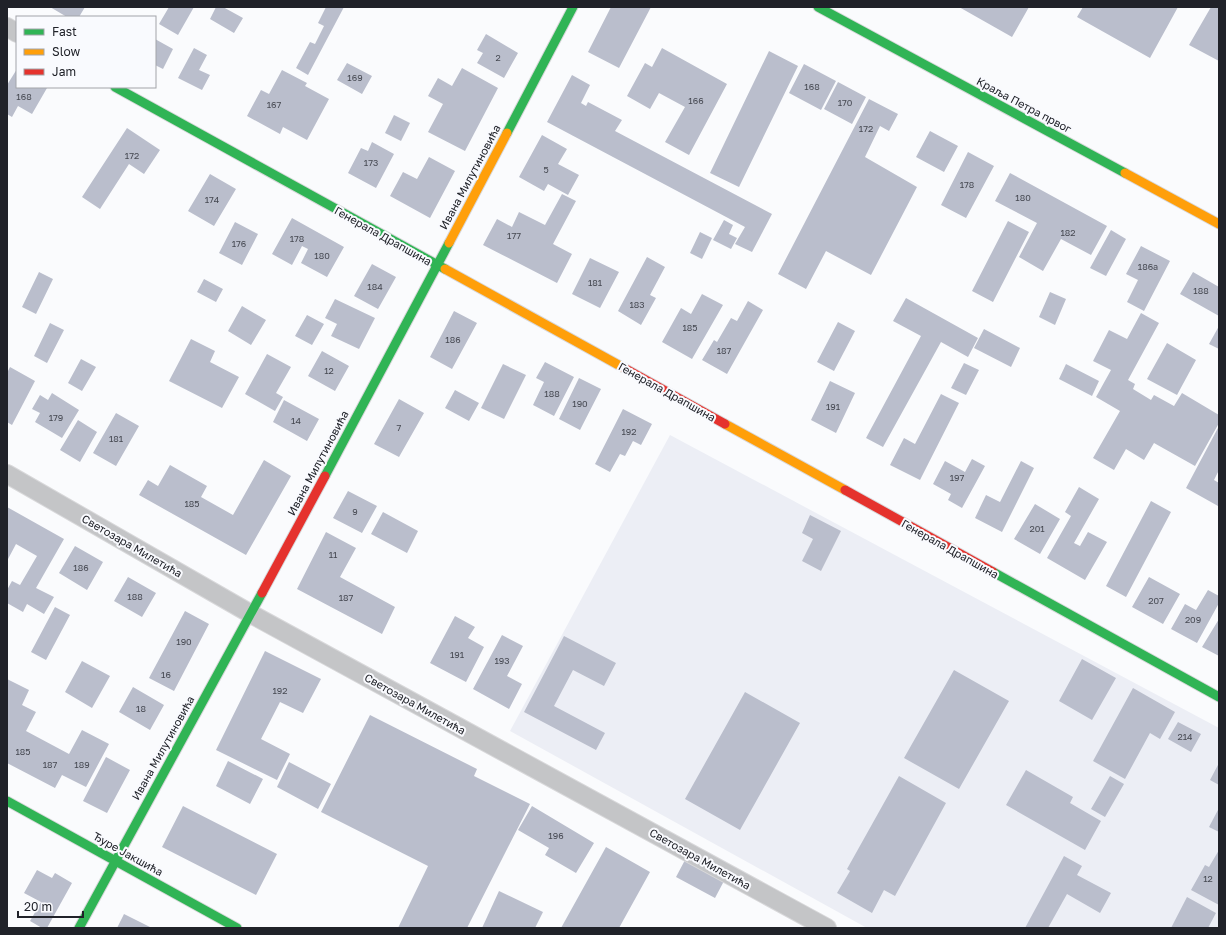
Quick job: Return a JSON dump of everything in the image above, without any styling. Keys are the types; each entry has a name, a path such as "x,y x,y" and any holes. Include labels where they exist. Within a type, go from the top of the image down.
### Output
{"street":[{"name":"Ивана Милутиновића","path":"79,928 114,860 251,614 438,266 573,7"},
{"name":"Краља Петра првог","path":"818,7 1219,224"},
{"path":"7,27 16,32"},
{"name":"Генерала Драпшина","path":"117,88 1219,697"},
{"name":"Светозара Милетића","path":"7,474 251,614 827,928"},
{"name":"Ђуре Јакшића","path":"7,802 237,928"}],"shaded area":[{"path":"670,435 1219,728 1219,928 867,928 510,731"}],"building":[{"path":"50,7 85,7 80,16 65,16"},
{"path":"169,7 194,7 178,35 159,24"},
{"path":"216,7 223,7 243,18 234,33 210,19"},
{"path":"326,7 344,7 308,75 296,68 310,42 315,44 324,26 318,23"},
{"path":"611,7 651,7 619,68 588,52"},
{"path":"959,7 1029,7 1012,37"},
{"path":"1083,7 1178,7 1150,58 1077,17"},
{"path":"1211,7 1219,7 1219,61 1189,45"},
{"path":"486,34 518,53 504,78 477,63 483,53 477,50"},
{"path":"156,40 173,49 163,69 156,66"},
{"path":"194,48 207,55 199,70 210,75 202,90 178,78"},
{"path":"662,48 727,84 689,155 665,142 685,107 659,93 650,109 627,96 645,63 652,67"},
{"path":"769,51 798,66 739,187 710,173"},
{"path":"347,63 372,76 362,94 337,80"},
{"path":"804,64 836,81 821,110 789,93"},
{"path":"462,68 498,88 465,151 428,132 443,104 428,96 438,78 452,86"},
{"path":"282,70 307,83 305,86 329,99 307,140 283,127 280,134 247,116 261,90 269,94"},
{"path":"16,71 16,88 47,88 32,114 18,106 12,117 7,114 7,85"},
{"path":"572,75 590,85 581,103 586,106 588,102 622,120 615,131 772,214 752,252 735,244 745,227 547,122"},
{"path":"838,82 866,97 852,124 824,109"},
{"path":"869,99 898,114 889,131 880,126 865,157 917,187 871,275 826,251 806,289 778,274"},
{"path":"394,115 410,123 401,141 385,133"},
{"path":"127,128 160,150 144,174 129,164 100,209 82,197"},
{"path":"930,131 958,146 944,172 916,157"},
{"path":"542,135 567,149 558,164 579,175 568,195 548,184 544,191 519,177"},
{"path":"372,142 394,154 376,188 348,173 361,148 368,151"},
{"path":"968,152 994,166 966,218 941,205"},
{"path":"429,157 455,171 430,218 390,196 403,172 417,179"},
{"path":"1010,173 1107,226 1091,255 1061,239 1043,271 1019,257 1037,223 995,201"},
{"path":"210,174 236,189 214,226 188,211"},
{"path":"562,194 576,201 553,244 572,254 557,283 483,245 497,219 512,227 519,212 545,225"},
{"path":"292,218 344,247 327,277 301,263 308,249 302,246 292,265 272,254"},
{"path":"724,220 733,225 729,234 737,238 731,249 713,240"},
{"path":"1008,221 1029,232 993,302 972,291"},
{"path":"235,222 258,234 242,265 219,253"},
{"path":"1111,230 1126,239 1106,276 1090,268"},
{"path":"700,232 712,238 702,259 690,253"},
{"path":"1141,246 1170,261 1144,311 1127,302 1138,280 1126,274"},
{"path":"647,257 665,267 650,295 656,298 641,325 618,311"},
{"path":"590,258 619,272 600,308 572,294"},
{"path":"372,264 396,277 378,309 354,296"},
{"path":"39,272 53,279 36,314 22,307"},
{"path":"1193,272 1219,287 1219,316 1180,294"},
{"path":"204,279 223,289 216,302 197,292"},
{"path":"1050,292 1066,299 1055,325 1039,317"},
{"path":"702,294 723,305 692,359 662,342 681,308 691,314"},
{"path":"906,298 978,338 968,357 941,342 883,447 866,438 921,336 893,321"},
{"path":"335,299 375,318 359,349 331,336 337,324 325,318"},
{"path":"748,301 763,310 727,374 702,360 714,340 717,342 731,318 737,321"},
{"path":"242,306 266,320 251,345 228,331"},
{"path":"454,311 477,323 452,369 430,357"},
{"path":"1141,313 1159,323 1128,380 1135,384 1133,389 1151,400 1154,395 1174,406 1182,393 1219,415 1219,423 1195,466 1154,443 1144,460 1126,449 1114,470 1093,458 1120,411 1096,397 1111,370 1093,361 1109,330 1127,339"},
{"path":"307,315 324,324 312,345 295,336"},
{"path":"838,322 855,331 834,371 817,362"},
{"path":"50,323 64,330 47,363 34,356"},
{"path":"1219,326 1219,349 1209,344"},
{"path":"984,329 1020,348 1011,367 974,348"},
{"path":"191,339 215,351 210,362 239,377 222,408 169,381"},
{"path":"1167,343 1196,360 1177,395 1147,379"},
{"path":"322,351 349,366 335,391 308,376"},
{"path":"267,354 291,367 276,393 283,397 275,411 245,394"},
{"path":"81,359 96,367 82,391 68,383"},
{"path":"545,362 574,377 554,416 533,405 544,382 536,378"},
{"path":"964,363 979,370 966,395 951,388"},
{"path":"503,364 526,375 504,419 481,408"},
{"path":"1066,364 1099,381 1092,396 1059,379"},
{"path":"10,367 35,381 12,425 7,422 7,373"},
{"path":"579,378 601,389 580,430 559,419"},
{"path":"830,381 855,393 836,433 811,420"},
{"path":"455,390 479,403 469,421 445,408"},
{"path":"52,393 79,410 62,438 35,422 40,413 32,409 40,395 48,400"},
{"path":"941,394 959,403 920,480 890,465 904,438 915,444"},
{"path":"399,399 424,413 399,457 374,444"},
{"path":"284,400 319,419 307,441 273,422"},
{"path":"623,409 652,424 641,445 633,441 625,456 620,454 610,472 595,464"},
{"path":"116,413 139,426 116,466 93,453"},
{"path":"78,420 97,432 80,462 60,450"},
{"path":"1219,426 1219,470 1214,480 1219,483 1218,506 1186,488"},
{"path":"972,459 985,466 962,508 948,500 951,494 933,484 945,461 965,472"},
{"path":"264,460 291,476 246,555 139,495 148,480 158,486 170,465 207,486 201,497 233,515"},
{"path":"1021,461 1034,468 1002,532 975,518 986,495 1000,502"},
{"path":"1079,487 1099,499 1074,543 1080,546 1088,532 1107,542 1085,580 1047,558 1071,516 1065,512"},
{"path":"348,491 377,506 362,533 333,518"},
{"path":"1151,501 1171,512 1126,597 1106,586"},
{"path":"1035,504 1060,519 1040,554 1014,539"},
{"path":"7,507 64,539 36,588 54,597 44,614 27,604 23,612 7,603 7,590 12,581 20,585 37,556 16,544 7,561"},
{"path":"383,512 418,531 407,553 371,534"},
{"path":"810,515 841,531 821,571 802,561 813,539 802,533"},
{"path":"326,532 356,548 340,577 395,607 382,634 297,589"},
{"path":"75,546 103,562 87,590 59,573"},
{"path":"128,577 156,593 142,617 114,601"},
{"path":"1149,577 1180,594 1163,624 1132,607"},
{"path":"1208,590 1219,596 1219,603 1197,643 1171,629 1185,604 1196,610"},
{"path":"55,607 70,615 46,660 31,652"},
{"path":"185,611 209,624 174,691 149,678"},
{"path":"455,616 475,627 468,638 484,647 466,682 430,663"},
{"path":"1219,619 1219,656 1202,647"},
{"path":"502,635 523,646 507,676 522,684 509,709 473,689"},
{"path":"564,636 616,663 604,686 573,670 554,706 605,733 596,750 524,712"},
{"path":"265,651 321,679 303,713 280,702 261,739 290,754 277,780 216,750"},
{"path":"1082,659 1116,678 1092,720 1059,701"},
{"path":"82,661 110,676 92,708 65,692"},
{"path":"954,670 1009,701 959,789 904,758"},
{"path":"7,679 29,690 22,705 36,712 26,731 69,754 82,730 109,744 86,787 62,775 55,788 7,763"},
{"path":"133,687 164,705 150,730 119,712"},
{"path":"1133,688 1175,712 1160,739 1150,733 1125,779 1093,761"},
{"path":"745,692 800,723 740,830 685,799"},
{"path":"370,715 477,769 474,776 530,804 467,928 398,928 428,866 321,812"},
{"path":"1178,722 1201,734 1191,752 1168,739"},
{"path":"106,757 130,770 107,813 83,801"},
{"path":"228,761 263,779 250,804 216,786"},
{"path":"289,762 331,784 318,809 277,787"},
{"path":"1219,763 1219,785 1210,780"},
{"path":"1026,770 1073,797 1070,803 1101,821 1085,850 1006,805"},
{"path":"899,776 946,803 895,896 884,890 872,913 837,893 850,871 847,869"},
{"path":"1110,776 1124,784 1105,817 1091,809"},
{"path":"183,806 277,854 256,895 162,847"},
{"path":"532,806 594,843 576,873 545,855 549,848 518,830"},
{"path":"1219,808 1219,832 1209,827"},
{"path":"606,847 650,872 619,928 561,928"},
{"path":"1219,850 1219,905 1191,890 1205,865 1209,867"},
{"path":"1064,856 1082,866 1077,875 1111,893 1100,913 1067,894 1048,928 1025,928"},
{"path":"685,860 724,881 715,898 676,877"},
{"path":"37,870 52,878 55,873 72,883 47,928 42,928 30,921 41,902 24,893"},
{"path":"499,891 543,912 535,928 482,928"},
{"path":"1187,897 1216,913 1208,928 1171,928"},
{"path":"124,914 152,928 117,928"}],"traffic: fast":[{"path":"507,133 573,7"},
{"path":"818,7 1125,173"},
{"path":"117,88 445,269"},
{"path":"325,476 449,243"},
{"path":"993,572 1219,697"},
{"path":"79,928 262,593"},
{"path":"7,801 237,928"}],"traffic: slow":[{"path":"449,243 507,133"},
{"path":"1125,173 1219,224"},
{"path":"445,269 624,368"},
{"path":"725,424 845,490"}],"traffic: jam":[{"path":"624,368 725,424"},
{"path":"262,593 325,476"},
{"path":"845,490 993,572"}]}
